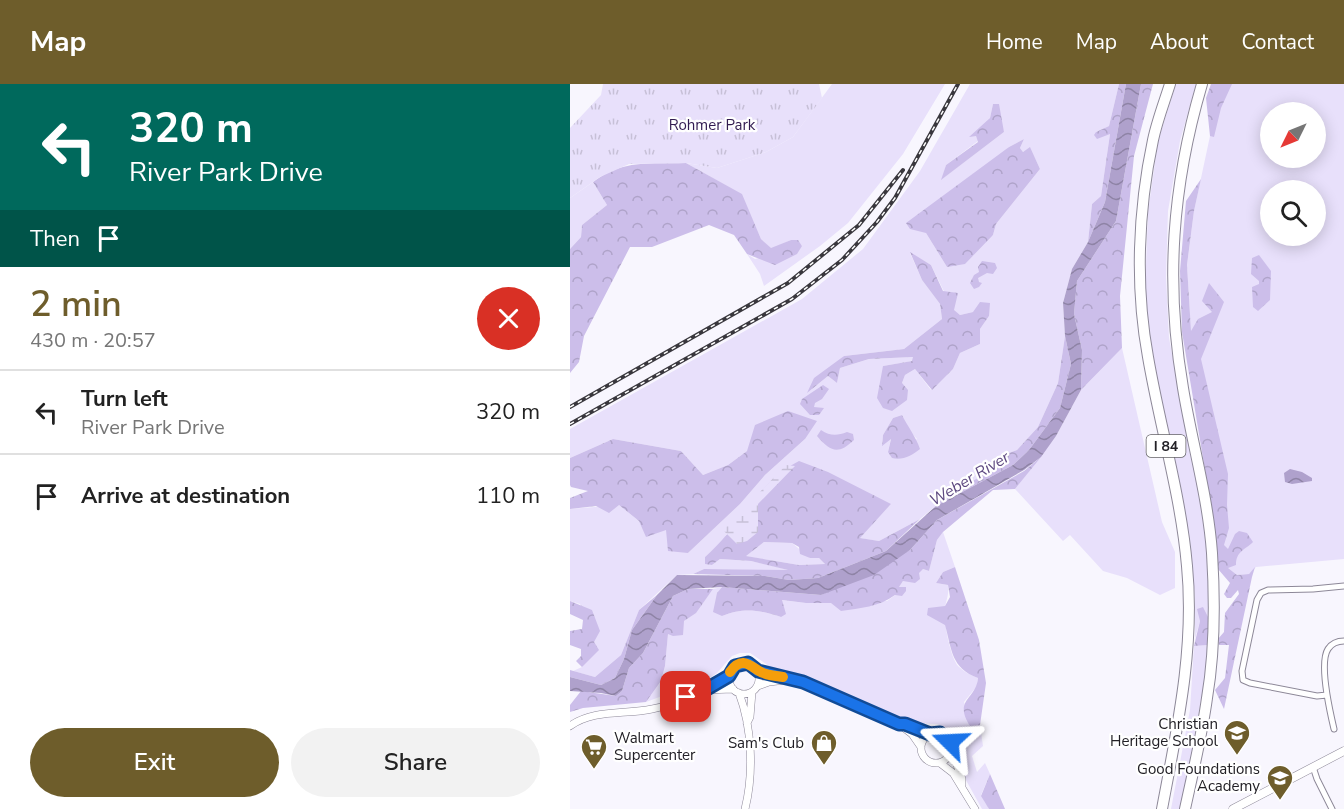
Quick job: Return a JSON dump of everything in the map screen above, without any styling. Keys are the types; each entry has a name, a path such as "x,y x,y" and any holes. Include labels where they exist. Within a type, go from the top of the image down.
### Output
{"highway":[{"name":"I 84","path":"1162,809 1186,677 1188,568 1182,524 1147,355 1141,292 1141,253 1142,213 1153,139 1170,84"},
{"name":"I 84","path":"1185,809 1208,697 1214,593 1206,508 1175,335 1172,274 1177,203 1187,137 1202,84"}],"main road":[{"path":"1233,809 1344,751"}],"street":[{"path":"1327,695 1317,696 1250,683 1243,680 1242,671 1257,600 1261,593 1268,590 1344,586"},
{"path":"1334,729 1327,695 1326,654 1329,646 1337,641 1344,641"},
{"path":"570,726 587,717 654,709 705,690 729,676 732,669 743,663 752,665 758,671 760,678 747,723"},
{"path":"758,671 803,682 899,724 912,735 921,747 925,759 932,763 940,763 948,759 952,751"},
{"path":"729,676 747,723 750,773 745,809"},
{"path":"705,690 755,689 769,682 789,679"},
{"path":"899,724 905,724 930,734 944,735 950,742 962,785"},
{"path":"921,747 924,739 930,734"},
{"path":"940,763 948,767 962,785 975,809"},
{"path":"1313,767 1332,809"}],"green space":[{"name":"Rohmer Park","path":"603,84 819,84 822,98 793,137 766,152 717,168 686,163 629,164 600,177 570,198 570,128 601,95"},
{"path":"832,84 945,84 903,154 848,223 764,286 760,274 747,254 755,259 802,246 798,241 791,240 771,249 761,239 741,194 686,163 717,168 766,152 793,137"},
{"path":"970,84 1119,84 1109,126 1096,132 1110,134 1101,196 1092,204 1088,242 1072,269 1063,303 1065,336 1058,383 1038,427 1017,450 1006,454 978,478 943,496 936,506 920,519 879,541 859,538 891,504 727,533 722,542 705,557 705,563 712,565 720,559 751,561 793,571 704,569 693,574 677,575 639,610 621,655 595,677 573,671 582,667 594,642 580,604 570,601 570,509 619,505 639,521 666,530 688,553 740,504 765,475 805,439 747,451 728,465 703,475 681,451 613,439 570,458 570,429 802,299 863,249 920,171","holes":["993,104 1004,132 942,179 946,165 978,141 976,136 990,118","1024,139 1020,148 1023,152 1030,148 1040,169 996,224 993,235 947,267 926,233 1009,147","910,253 931,265 953,310 960,315 973,312 989,316 980,329 980,344 960,353 953,369 931,390 915,369 905,375 902,383 883,366 913,361 913,357 869,359 840,368 837,383 828,376 808,392 844,356 904,349 942,319 940,304 922,280","902,415 909,431 917,439 888,452 891,438 882,445 883,435 893,418"]},
{"path":"1119,84 1126,84 1105,202 1088,242 1092,204 1101,196 1110,134 1097,139 1094,135 1109,126"},
{"path":"1141,84 1153,84 1134,156 1120,296 1122,348 1081,390 1082,350 1074,314 1077,281 1116,221"},
{"path":"1176,84 1196,84 1180,141 1168,211 1166,277 1169,338 1202,511 1208,555 1209,619 1200,621 1195,639 1195,596 1189,545 1150,357 1145,291 1148,212 1158,141"},
{"path":"1211,84 1232,84 1221,108 1214,137 1210,136 1206,98"},
{"path":"1225,84 1344,84 1344,559 1256,567 1249,574 1237,575 1227,568 1191,333 1187,265 1194,211 1210,136"},
{"path":"993,104 999,104 1004,132 941,180 946,165 978,142 976,136 969,137 990,118"},
{"path":"1024,139 1020,148 1023,152 1030,147 1040,169 996,224 993,235 965,264 947,267 926,233 910,229 906,223 1009,147"},
{"path":"649,163 686,163 742,194 761,239 771,248 791,240 798,240 802,246 797,254 775,265 747,254 734,235 709,225 652,247 630,247 584,336 579,362 570,373 570,249 581,237 582,225 607,205 593,182 615,169 626,166"},
{"path":"1201,179 1187,265 1191,331 1198,319 1212,312 1202,301 1209,283 1224,302 1201,359 1228,474 1229,528 1224,545 1228,549 1235,534 1239,531 1247,533 1253,542 1239,554 1236,565 1228,568 1237,575 1249,574 1255,567 1224,709 1215,690 1225,678 1229,645 1219,645 1218,639 1224,632 1225,613 1239,594 1238,590 1231,598 1227,598 1224,594 1230,583 1218,569 1210,500 1182,332 1180,271 1186,201"},
{"path":"593,182 607,205 582,225 581,237 570,249 570,198"},
{"path":"910,252 931,265 943,291 958,293 954,310 960,315 973,312 980,302 990,303 989,316 980,329 980,344 960,353 953,369 932,390 915,369 905,375 902,383 908,390 907,400 892,411 883,408 877,398 883,366 912,361 913,357 869,359 840,368 837,383 828,376 807,393 814,378 844,356 904,349 942,319 940,304 922,280"},
{"path":"1259,255 1271,271 1270,300 1258,311 1253,307 1252,287 1259,284 1259,281 1251,274 1252,258"},
{"path":"982,261 995,263 997,268 993,274 987,273 978,278 982,283 974,289 970,283 974,275 979,272 978,267"},
{"path":"1065,336 1071,364 1060,408 1029,450 1013,465 936,506 943,496 978,478 1006,454 1017,450 1038,427 1058,383"},
{"path":"1122,348 1162,522 1175,552 1175,588 1160,595 1127,578 1103,571 1070,535 1063,541 1015,489 1056,436 1081,390"},
{"path":"823,385 829,389 814,407 824,408 819,415 810,415 800,404 802,399"},
{"path":"788,411 817,421 805,439 765,475 740,504 688,553 668,551 666,530 646,537 639,521 619,505 609,513 596,506 570,509 570,498 588,491 571,487 570,458 613,439 681,451 703,475 728,465 747,451 755,425"},
{"path":"902,415 920,449 907,457 896,459 892,458 888,452 891,439 882,446 883,435 893,418"},
{"path":"821,430 834,435 847,432 853,434 854,440 843,448 835,450 817,436"},
{"path":"1041,457 1015,489 993,490 943,532 937,540 929,571 923,569 919,573 920,579 915,583 903,581 899,587 906,587 906,591 902,596 895,595 876,605 841,611 831,603 782,600 786,614 781,617 752,610 737,611 722,616 713,612 717,593 722,587 821,595 910,550 937,520 1024,471"},
{"path":"799,461 828,472 891,504 860,538 879,541 920,519 886,551 818,578 789,580 765,576 693,574 704,569 788,570 751,561 720,559 712,565 705,564 705,557 728,533 760,493 784,470","holes":["764,542 792,543 799,547 800,554 810,558 819,558 825,564 799,565 746,556"]},
{"path":"786,465 795,466 758,504 758,532 747,541 737,544 723,530"},
{"path":"943,532 955,567 943,572 936,583 948,585 945,620 955,661 963,670 978,678 977,686 964,702 970,726 980,725 983,746 972,756 977,772 985,763 990,774 981,795 989,809 982,809 962,773 958,760 959,748 956,736 946,728 937,724 910,723 806,677 772,668 750,653 732,656 717,673 708,679 646,702 661,681 668,633 696,612 713,589 722,587 717,594 722,616 737,611 751,611 781,617 781,600 806,603 887,601 906,587 898,588 903,581 923,569 929,571 937,540"},
{"path":"764,542 792,543 810,558 819,558 825,564 799,565 745,556"},
{"path":"955,567 979,640 986,683 980,725 970,726 964,710 978,678 962,669 954,657 945,625 927,615 928,608 945,606 950,597 948,585 936,583 943,572"},
{"path":"688,589 713,589 696,613 684,621 683,635 668,634 661,681 646,702 583,708 570,712 570,705 581,691 616,696 622,691 629,668 643,653 673,596"},
{"path":"657,595 632,630 624,659 615,678 601,685 570,677 570,670 595,677 621,655 639,610"},
{"path":"570,601 592,610 600,631 594,642 599,650 582,667 576,661 581,656 581,649 570,645 570,631 582,629 583,620 570,614"},
{"path":"1203,607 1209,619 1208,645 1194,646 1200,621 1197,609"},
{"path":"1208,645 1206,674 1181,809 1171,809 1190,710 1194,646"},
{"path":"990,774 1005,809 989,809 981,796"}],"water":[{"path":"1126,84 1141,84 1116,221 1077,281 1074,314 1082,350 1081,390 1056,436 1041,457 1024,470 937,520 910,550 874,575 821,595 722,587 688,589 673,596 643,653 629,668 622,691 616,696 570,691 570,677 601,685 615,678 624,659 632,630 657,595 677,575 765,576 789,580 818,578 886,551 936,506 1013,465 1029,450 1060,408 1071,364 1065,336 1063,303 1072,269 1088,242 1105,202"},
{"path":"1290,469 1302,472 1312,478 1312,481 1292,484 1285,482 1284,473"}],"railway":[{"path":"570,424 792,299 842,260 877,222 895,198 958,84"},
{"path":"570,407 788,283 859,225 903,170"}],"slow traffic":[{"path":"730,672 739,664 748,663 758,671 783,677"}],"place":[{"name":"Christian Heritage School","path":"1237,756"},
{"name":"Sam's Club","path":"824,766"},
{"name":"Walmart Supercenter","path":"594,770"},
{"name":"Good Foundations Academy","path":"1280,801"}],"route":[{"path":"686,697 705,690 729,676 735,666 748,663 758,671 803,682 899,724 905,724 930,734 940,733 950,742"}],"water label":[{"name":"Weber River","path":"969,478"}]}
